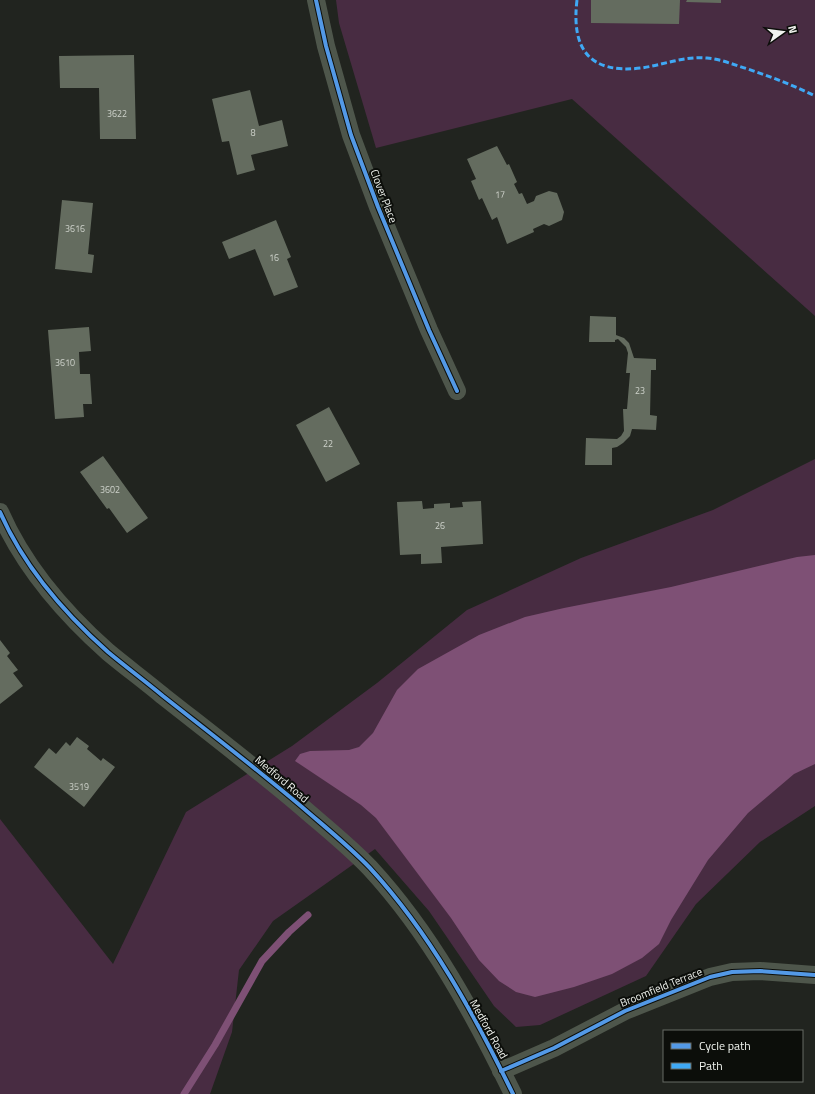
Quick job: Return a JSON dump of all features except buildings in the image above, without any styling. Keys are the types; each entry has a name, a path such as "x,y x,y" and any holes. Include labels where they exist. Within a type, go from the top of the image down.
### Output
{"street":[{"name":"Clover Place","path":"316,0 326,46 351,135 378,207 457,391"},
{"name":"Medford Road","path":"0,512 18,549 36,575 70,616 108,652 267,778 328,829 369,867 398,901 454,983 513,1094"},
{"name":"Broomfield Terrace","path":"502,1071 554,1048 625,1011 710,977 732,972 760,971 815,975"}],"shaded area":[{"path":"336,0 815,0 815,316 572,99 376,148 339,23"},
{"path":"815,459 815,806 760,842 696,904 646,976 540,1025 516,1027 494,1006 429,911 375,849 273,921 239,970 232,1032 210,1094 0,1094 0,819 113,964 186,812 292,746 377,683 467,610 581,558 713,510"},
{"path":"815,555 815,764 794,774 748,813 708,860 671,920 659,944 642,958 612,974 574,987 535,997 516,992 499,981 479,960 451,918 376,818 361,805 295,761 300,754 310,751 349,750 359,747 373,733 397,690 418,669 479,635 525,617 671,587 797,557"}],"waterway":[{"path":"184,1094 215,1045 262,961 289,932 308,915"}],"marked path":[{"path":"577,0 577,33 581,45 588,55 597,62 609,67 623,69 641,68 682,59 712,59 728,62 765,75 815,96"}],"cycle path":[{"path":"316,0 326,46 351,135 378,207 429,330 457,391"},
{"path":"0,512 21,551 46,588 91,637 115,658 285,793 345,844 370,868 412,919 449,975 483,1034 513,1094"},
{"path":"501,1071 554,1048 625,1011 710,977 732,972 760,971 815,975"}]}
